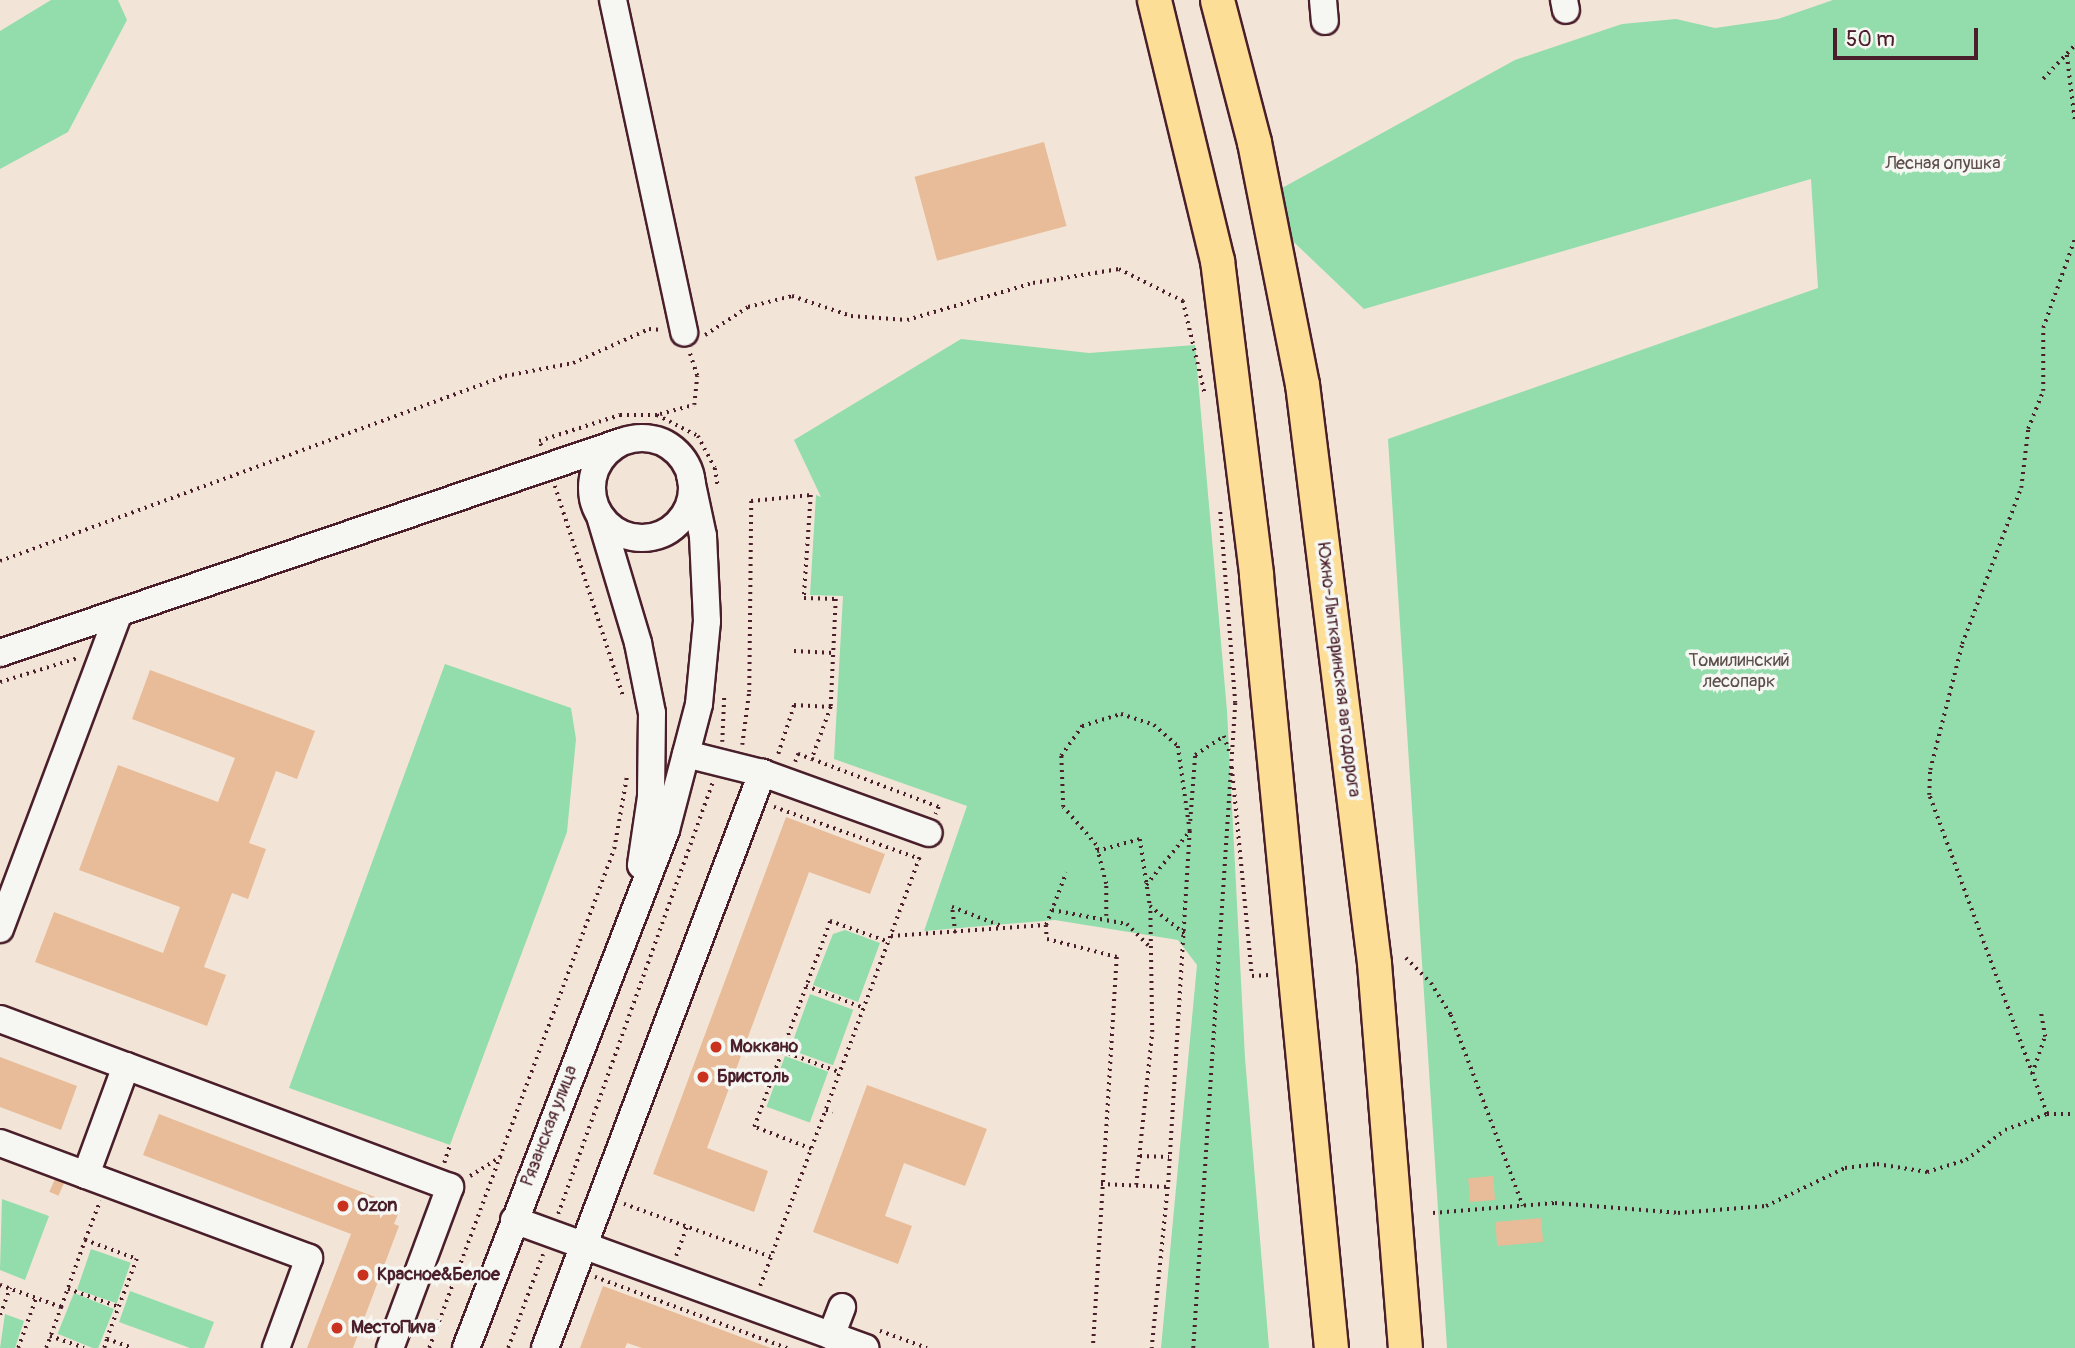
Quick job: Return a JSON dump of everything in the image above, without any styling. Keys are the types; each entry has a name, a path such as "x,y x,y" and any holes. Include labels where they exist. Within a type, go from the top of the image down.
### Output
{"main road":[{"path":"1154,0 1217,260 1256,575 1331,1348"},
{"name":"Южно-Лыткаринская автодорога","path":"1217,0 1254,142 1302,384 1374,963 1405,1348"}],"street":[{"path":"613,0 684,332"},
{"path":"0,653 621,442 655,439 683,459 690,475 687,509 668,531 640,538 625,536 600,516 591,483 601,459 621,442"},
{"name":"Рязанская улица","path":"466,1348 635,904 666,830 699,704 707,621 703,536 690,475"},
{"name":"Рязанская улица","path":"600,516 638,643 652,713 651,797 635,904"},
{"path":"0,929 119,613"},
{"path":"686,754 751,769 929,833"},
{"path":"545,1348 751,769"},
{"path":"0,1019 450,1188 390,1348"},
{"path":"86,1175 126,1066"},
{"path":"0,1143 309,1258 276,1348"},
{"path":"514,1220 864,1348"},
{"path":"831,1336 842,1307"}],"path":[{"path":"2043,79 2075,44"},
{"path":"2067,55 2075,120"},
{"path":"2047,1114 1930,795 1930,770 1962,644 2021,488 2028,429 2043,391 2043,328 2075,237"},
{"path":"0,561 505,376 573,363 649,329 710,335 748,307 792,296 850,316 906,320 1033,283 1119,269 1183,301 1209,409"},
{"path":"657,415 694,405 697,376 684,332"},
{"path":"541,488 554,484"},
{"path":"751,769 751,500 811,495 804,598 836,599 831,707 812,759 939,807 752,1308"},
{"path":"1193,1348 1235,703 1220,504"},
{"path":"565,514 627,707"},
{"path":"794,651 834,653"},
{"path":"794,705 831,707"},
{"path":"1106,916 1106,884 1097,851 1063,807 1061,756 1082,726 1121,714 1154,725 1178,746 1190,831 1146,885"},
{"path":"1153,1348 1168,1187 1195,755 1224,736 1231,757 1252,976 1282,974"},
{"path":"429,1348 614,849 627,771"},
{"path":"772,806 920,859"},
{"path":"1097,851 1140,839 1150,906 1152,1032 1136,1185"},
{"path":"1066,873 1046,925 1047,939 1117,957 1101,1184 1094,1348"},
{"path":"1150,906 1185,934"},
{"path":"955,933 951,907 1008,928"},
{"path":"1052,910 1106,916 1127,924 1151,947"},
{"path":"811,1149 754,1127 830,921 889,942"},
{"path":"891,936 1046,925"},
{"path":"1406,958 1431,983 1451,1015 1523,1206"},
{"path":"806,986 864,1008"},
{"path":"2031,1076 2045,1038 2039,1010"},
{"path":"782,1051 840,1072"},
{"path":"826,1110 833,1112"},
{"path":"1433,1213 1523,1206 1678,1213 1766,1206 1845,1168 1877,1164 1927,1172 1966,1160 2005,1130 2047,1114 2075,1114"},
{"path":"450,1188 502,1156"},
{"path":"1140,1156 1170,1157"},
{"path":"1101,1184 1168,1187"},
{"path":"619,1202 771,1257"},
{"path":"46,1348 85,1240 136,1259 104,1348"},
{"path":"591,1275 787,1348"},
{"path":"0,1285 61,1307"},
{"path":"0,1315 10,1288"},
{"path":"68,1289 119,1307"},
{"path":"18,1348 36,1298"},
{"path":"50,1336 84,1348"},
{"path":"107,1339 133,1348"}],"green space":[{"path":"51,0 118,0 127,20 68,132 0,169 0,31"},
{"name":"Томилинский лесопарк","path":"1833,0 2075,0 2075,1348 1447,1348 1388,439 1818,288 1811,179 1364,309 1278,227 1273,193 1515,60 1622,24 1676,19 1715,28 1778,19"},
{"path":"961,339 1089,353 1195,345 1227,711 1245,1058 1269,1348 1161,1348 1197,965 1178,940 1055,920 924,931 967,806 834,759 843,596 810,595 816,495 821,497 794,440"},
{"path":"445,664 571,708 576,739 567,832 450,1145 289,1088"},
{"path":"845,930 880,943 858,1002 813,985 833,934"},
{"path":"810,994 853,1010 833,1065 790,1049"},
{"path":"785,1056 828,1072 810,1122 767,1107"},
{"path":"2,1199 49,1216 25,1280 0,1270"},
{"path":"91,1249 131,1263 117,1303 77,1290"},
{"path":"130,1291 214,1322 204,1348 190,1348 119,1322"},
{"path":"74,1293 114,1309 98,1348 58,1334"},
{"path":"5,1314 24,1321 15,1348 0,1348"}],"building":[{"path":"1044,142 1067,226 937,261 915,177"},
{"path":"150,670 315,731 297,779 276,771 249,843 266,849 248,899 232,893 204,967 226,975 207,1026 35,962 54,912 163,953 180,907 79,870 118,765 218,802 235,758 132,719"},
{"path":"786,817 885,854 870,894 809,872 707,1148 768,1171 754,1212 653,1174"},
{"path":"0,1057 77,1086 61,1130 0,1107"},
{"path":"867,1085 987,1129 965,1186 904,1163 885,1216 912,1226 898,1264 813,1232"},
{"path":"159,1114 401,1207 394,1224 399,1226 353,1348 307,1348 351,1234 143,1155"},
{"path":"1493,1176 1495,1200 1470,1202 1468,1178"},
{"path":"55,1179 64,1183 58,1196 49,1192"},
{"path":"1541,1218 1543,1242 1497,1246 1495,1222"},
{"path":"603,1286 771,1348 642,1348 627,1343 625,1348 580,1348"}],"place":[{"name":"Моккано","path":"716,1047"},
{"name":"Бристоль","path":"703,1077"},
{"name":"Ozon","path":"343,1206"},
{"name":"Красное&Белое","path":"363,1275"},
{"name":"МестоПиvа","path":"337,1328"}],"park label":[{"name":"Лесная опушка","path":"1943,164"}]}
